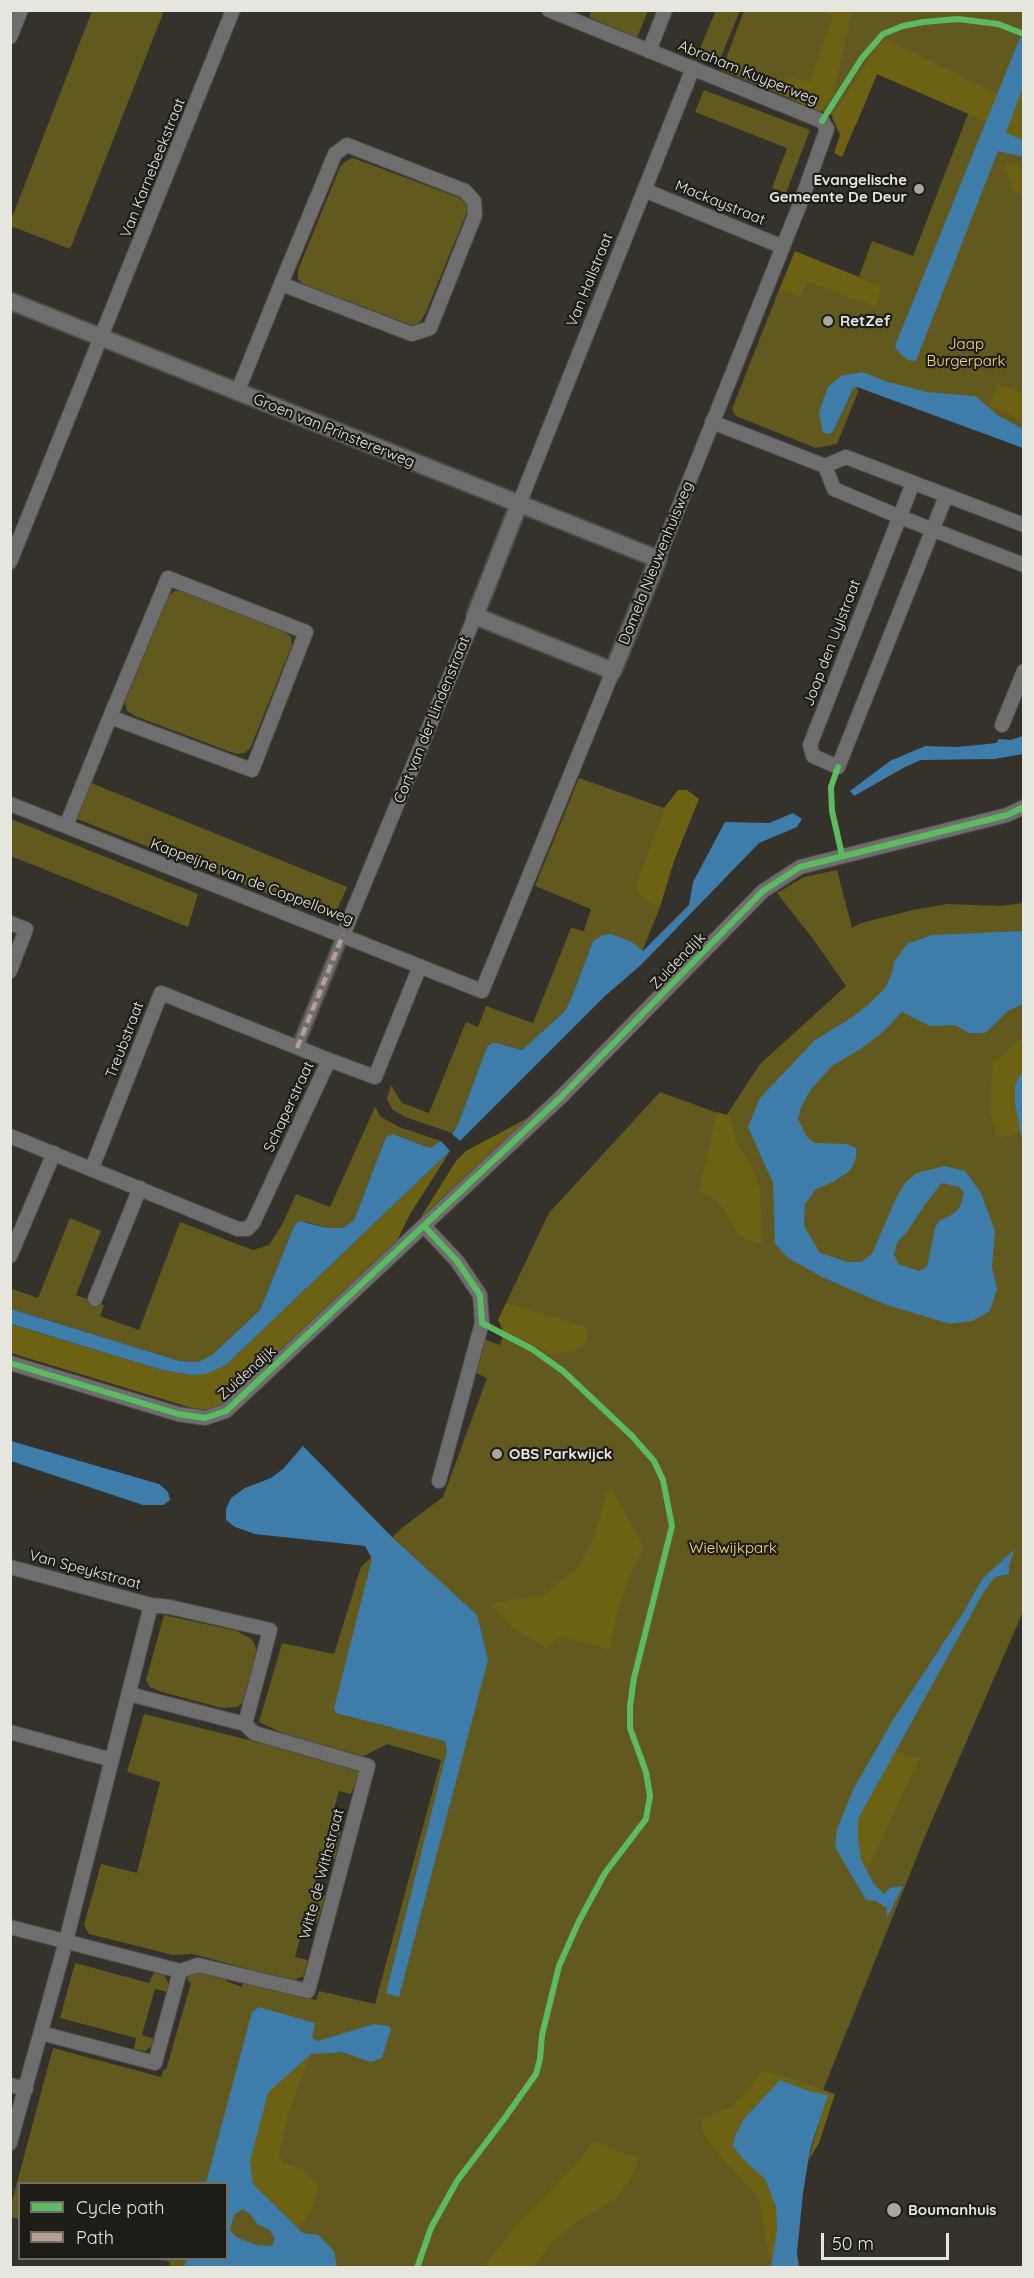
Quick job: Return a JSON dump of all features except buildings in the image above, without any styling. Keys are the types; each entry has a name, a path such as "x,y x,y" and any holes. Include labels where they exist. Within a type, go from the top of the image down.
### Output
{"street":[{"path":"10,37 21,10"},
{"name":"Van Karnebeekstraat","path":"10,562 232,10"},
{"name":"Abraham Kuyperweg","path":"549,10 822,121 827,133"},
{"path":"650,51 665,10"},
{"name":"Van Hallstraat","path":"519,504 693,68"},
{"name":"Domela Nieuwenhuisweg","path":"482,991 613,671 827,133"},
{"path":"237,393 281,284 335,154 348,145 465,191 474,201 475,215 430,328 412,334 281,284"},
{"name":"Mackaystraat","path":"644,190 783,247"},
{"name":"Groen van Prinstererweg","path":"10,301 658,559"},
{"path":"712,422 825,466 846,457 1023,525"},
{"path":"825,466 834,489 1023,565"},
{"name":"Joop den Uylstraat","path":"913,483 810,745 813,756 838,767 946,496"},
{"name":"Cort van der Lindenstraat","path":"343,935 519,504"},
{"path":"66,826 110,717 168,578 306,632 252,770 110,717"},
{"path":"475,615 613,671"},
{"path":"1002,725 1023,671"},
{"name":"Kappeijne van de Coppelloweg","path":"10,804 482,991"},
{"name":"Zuidendijk","path":"10,1363 178,1414 205,1418 225,1411 560,1098 763,891 800,867 1007,815 1023,807"},
{"path":"1007,815 1023,820"},
{"path":"10,923 26,929 10,971"},
{"path":"297,1048 343,935"},
{"name":"Schaperstraat","path":"140,1188 238,1229 247,1229 253,1223 329,1060 375,1077 420,966"},
{"name":"Treubstraat","path":"92,1168 161,993 329,1060"},
{"path":"10,1136 140,1188 95,1299"},
{"path":"10,1256 54,1153"},
{"path":"424,1226 458,1261 480,1295 482,1323 439,1481"},
{"name":"Van Speykstraat","path":"10,1567 151,1605"},
{"path":"10,2143 66,1941 151,1605 170,1607 270,1630 245,1724"},
{"name":"Witte de Withstraat","path":"10,1927 180,1971 198,1965 308,1991 368,1766 254,1733 245,1724 129,1694"},
{"path":"10,1732 112,1760"},
{"path":"41,2033 155,2063 180,1971"},
{"path":"10,2085 26,2089"}],"green space":[{"path":"591,10 648,11 637,38 589,17"},
{"path":"716,10 740,11 717,66 696,58"},
{"path":"92,11 164,11 70,249 11,226 11,220"},
{"name":"Jaap Burgerpark","path":"744,11 1023,11 1023,439 863,372 823,427 824,433 833,432 853,389 857,387 858,392 837,444 816,448 736,416 732,409 779,290 801,298 808,282 875,306 881,286 859,277 872,241 913,256 968,114 877,74 856,125 723,71"},
{"path":"704,90 810,130 786,193 772,188 787,148 695,112"},
{"path":"353,158 460,198 466,204 467,212 426,312 420,322 414,326 303,284 298,279 298,270 340,167"},
{"path":"175,591 182,591 284,631 291,637 292,645 250,749 244,753 236,754 127,711 125,702 168,596"},
{"path":"579,778 664,808 635,886 638,894 649,903 660,907 642,952 632,942 593,941 565,1011 522,1050 497,1043 487,1047 458,1124 452,1133 405,1117 392,1109 387,1099 391,1085 402,1103 429,1113 466,1022 478,1027 486,1006 533,1023 571,928 584,931 591,909 535,886"},
{"path":"91,783 347,887 333,919 77,819"},
{"path":"11,819 198,894 188,927 11,856"},
{"name":"Wielwijkpark","path":"837,870 852,928 861,923 947,904 1000,906 1023,903 1023,1612 926,1834 778,2202 791,2267 169,2267 170,2262 162,2260 228,2260 228,2182 18,2182 18,2219 11,2217 11,2205 53,2048 161,2077 164,2069 166,2070 191,1983 187,1980 189,1974 200,1970 227,1977 226,1981 242,1987 244,1980 316,2000 319,1991 375,2004 441,1760 387,1744 362,1757 303,1743 259,1722 282,1643 334,1654 361,1567 402,1528 443,1497 487,1378 476,1373 484,1339 500,1345 514,1306 506,1303 549,1213 660,1092 726,1116 760,1064 846,986 777,893 804,877"},
{"path":"375,1107 381,1117 399,1127 441,1141 430,1148 394,1134 386,1137 354,1220 343,1228 328,1228 306,1222 294,1226 260,1310 212,1355 198,1362 180,1361 11,1309 10,1288 38,1298 70,1218 101,1231 76,1295 104,1305 100,1316 139,1330 180,1222 253,1250 269,1245 283,1223 296,1194 330,1207"},
{"path":"164,1615 237,1631 252,1639 257,1650 245,1701 237,1707 222,1708 150,1687 146,1680"},
{"path":"144,1714 358,1767 359,1773 351,1794 339,1791 329,1827 341,1831 335,1859 322,1856 313,1892 325,1896 317,1923 305,1920 295,1957 308,1960 303,1977 293,1981 193,1954 173,1955 89,1934 84,1925 101,1864 137,1873 160,1782 127,1772"},
{"path":"75,1963 149,1983 154,1972 164,1975 168,1982 168,1992 155,1989 142,2035 155,2039 152,2046 145,2051 134,2049 136,2038 60,2018"}],"shaded area":[{"path":"814,11 852,11 833,95 820,113 784,95 788,77 810,82 833,15"},
{"path":"886,39 997,94 986,121 877,74 842,157 834,153 840,135 832,117 875,49"},
{"path":"1023,87 1023,140 1005,133"},
{"path":"1007,162 1023,168 1023,196 1012,189 1006,168"},
{"path":"795,251 881,286 876,307 808,282 801,298 779,290"},
{"path":"999,384 1023,394 1023,421 989,406"},
{"path":"678,790 687,790 699,799 674,861 660,907 649,903 638,894 635,886 664,808"},
{"path":"1023,1037 1023,1070 1015,1085 1015,1103 1022,1133 997,1138 990,1110 993,1062"},
{"path":"541,1111 413,1230 456,1161 466,1151"},
{"path":"717,1112 730,1116 736,1141 752,1167 760,1189 762,1244 750,1241 738,1233 719,1203 699,1192"},
{"path":"450,1151 409,1216 393,1249 231,1399 216,1408 207,1410 192,1408 11,1353 10,1324 162,1370 190,1375 226,1365"},
{"path":"506,1303 587,1329 587,1341 578,1350 554,1355 503,1331 498,1320"},
{"path":"608,1489 613,1491 641,1542 643,1551 632,1570 619,1606 609,1650 561,1636 546,1648 511,1626 490,1604 544,1595 577,1568 592,1543"},
{"path":"894,1751 919,1759 867,1870 861,1859 858,1819"},
{"path":"311,2054 288,2115 279,2154 283,2163 302,2169 319,2186 310,2214 298,2227 253,2184 250,2161 268,2093"},
{"path":"762,2071 781,2075 835,2094 819,2143 808,2161 827,2095 780,2080 743,2120 735,2136 743,2159 765,2179 776,2207 777,2229 771,2267 759,2199 704,2135 702,2125 702,2119 731,2107 745,2094"},
{"path":"593,2141 638,2158 635,2171 617,2198 581,2219 552,2242 534,2267 483,2267 513,2229 580,2160"}],"water":[{"path":"1020,38 1023,39 1023,87 1006,133 1023,140 1023,157 998,151 916,361 907,360 895,348 897,341"},
{"path":"863,372 885,381 926,392 975,396 999,416 1023,429 1023,448 857,387 853,389 833,432 823,433 819,412 828,387 841,376"},
{"path":"1023,736 1023,754 994,759 921,760 854,796 850,791 890,761 925,746 958,747 996,743 999,739 1010,740"},
{"path":"793,813 802,819 797,827 759,843 641,965 605,996 460,1141 452,1134 458,1124 487,1047 492,1043 497,1043 522,1050 565,1011 593,941 603,935 611,934 632,942 643,951 689,905 693,882 725,822 769,823"},
{"path":"1023,931 1023,1004 1008,1011 985,1033 969,1033 955,1025 930,1026 902,1012 883,1032 832,1066 811,1089 801,1107 798,1120 807,1137 815,1143 847,1144 856,1148 856,1158 851,1170 833,1182 816,1189 805,1204 804,1226 820,1253 848,1262 861,1262 872,1254 897,1196 905,1183 917,1173 945,1166 965,1171 981,1193 995,1231 992,1267 997,1289 990,1311 972,1321 950,1324 884,1304 822,1277 788,1258 775,1244 773,1183 748,1127 760,1098 815,1040 851,1018 885,988 894,962 907,944 932,935","holes":["942,1183 959,1187 964,1193 960,1207 953,1214 939,1221 935,1228 927,1267 919,1271 898,1264 894,1254 898,1241 907,1232 926,1203"]},
{"path":"1023,1070 1023,1144 1015,1103 1015,1085"},
{"path":"393,1134 430,1148 441,1141 450,1151 226,1365 206,1374 190,1375 162,1370 11,1324 11,1309 180,1361 198,1362 212,1355 260,1310 294,1226 299,1221 328,1228 343,1228 354,1220 386,1137"},
{"path":"11,1441 159,1484 168,1492 170,1500 163,1505 143,1505 11,1461"},
{"path":"303,1446 394,1539 477,1615 488,1660 399,1997 386,1993 447,1751 445,1741 336,1713 334,1708 372,1559 365,1546 255,1534 235,1527 226,1520 226,1509 231,1498 245,1488 271,1478 283,1469"},
{"path":"1014,1550 1009,1574 995,1577 983,1593 858,1819 861,1859 873,1883 884,1894 890,1888 903,1886 887,1918 887,1908 876,1901 866,1900 835,1847 837,1829 854,1788 893,1720 963,1613 983,1578"},
{"path":"259,2007 315,2023 312,2038 318,2041 374,2024 389,2026 391,2029 382,2058 371,2062 342,2052 311,2054 271,2090 268,2093 250,2161 253,2184 303,2233 318,2235 334,2251 337,2267 184,2267 187,2260 228,2260 228,2182 206,2182 252,2012","holes":["243,2209 257,2224 270,2230 274,2237 273,2246 256,2245 236,2237 230,2230 234,2215"]},
{"path":"780,2080 809,2091 828,2095 810,2150 797,2253 799,2267 771,2267 777,2229 776,2207 765,2179 743,2159 733,2146 743,2120"}],"marked path":[{"path":"297,1048 343,935"}],"cycle path":[{"path":"822,121 862,58 883,34 903,26 958,19 998,24 1024,34"},
{"path":"838,767 831,787 832,811 842,855"},
{"path":"10,1363 178,1414 205,1418 226,1411 560,1098 763,891 800,867 1007,815 1024,807"},
{"path":"417,2268 431,2228 457,2181 536,2074 542,2035 559,1966 579,1921 605,1873 646,1819 650,1796 646,1772 630,1728 630,1706 634,1678 672,1526 663,1480 654,1461 632,1436 563,1371 532,1349 482,1323 480,1295 457,1261 424,1226"}],"place":[{"name":"Evangelische Gemeente De Deur","path":"919,189"},
{"name":"RetZef","path":"828,321"},
{"name":"OBS Parkwijck","path":"497,1454"},
{"name":"Boumanhuis","path":"894,2210"}]}
